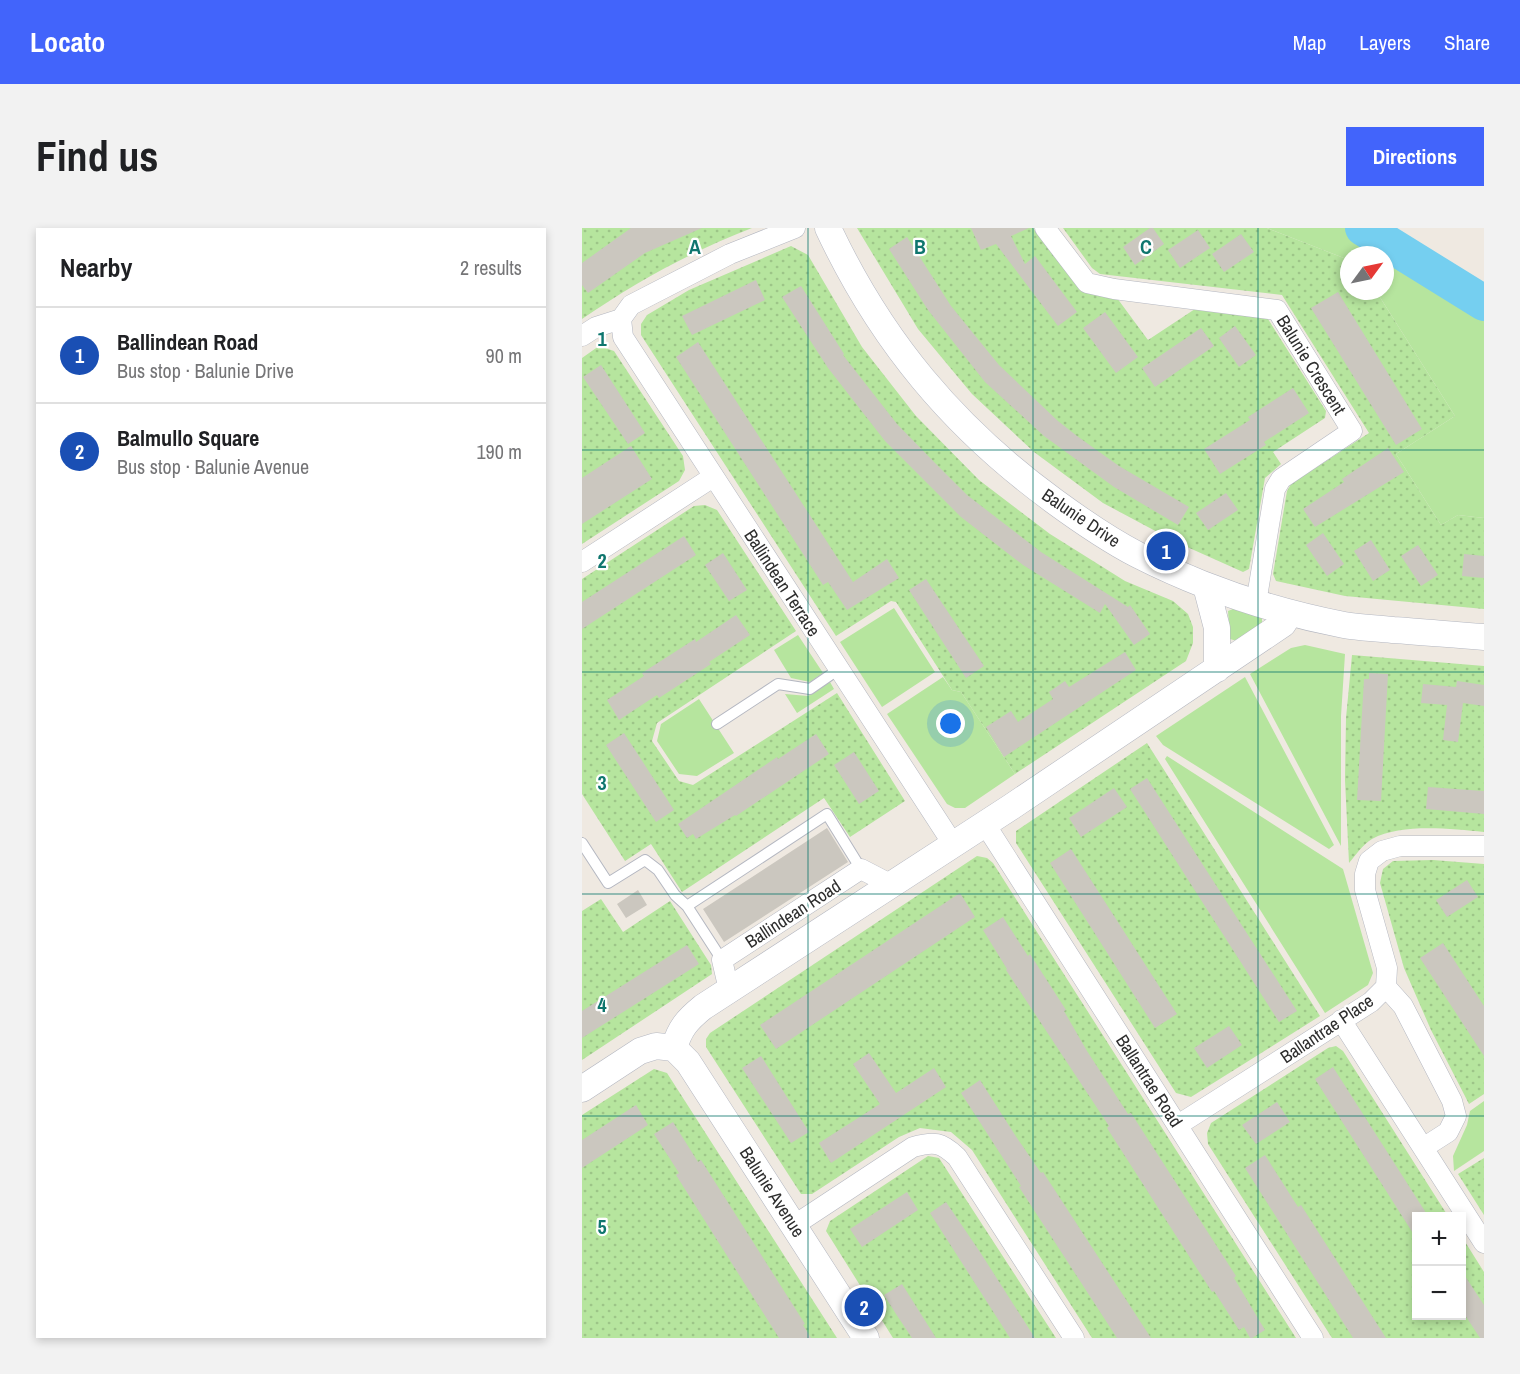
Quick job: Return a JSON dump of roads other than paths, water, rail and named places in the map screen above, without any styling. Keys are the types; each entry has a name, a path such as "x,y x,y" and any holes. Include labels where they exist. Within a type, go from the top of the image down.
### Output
{"street":[{"path":"582,336 606,322 621,319 631,305 674,282 730,254 795,228"},
{"name":"Balunie Drive","path":"828,228 848,271 881,325 921,378 967,429 1020,476 1073,515 1136,554 1206,586 1256,603 1347,626 1484,637"},
{"name":"Balunie Crescent","path":"1046,228 1086,283 1114,289 1277,310 1352,431 1281,479 1275,489 1256,603"},
{"name":"Ballindean Terrace","path":"621,319 623,337 953,844"},
{"path":"582,562 713,477"},
{"path":"1206,586 1217,628 1217,669"},
{"name":"Ballindean Road","path":"674,1048 677,1036 687,1020 729,990 985,824 1217,669 1282,624 1290,613"},
{"name":"Ballantrae Road","path":"985,824 1313,1338"},
{"name":"Ballantrae Place","path":"1178,1125 1371,1002 1386,987 1387,968 1365,890 1365,874 1369,861 1382,851 1400,846 1484,846"},
{"path":"861,868 890,884"},
{"name":"Ballindean Road","path":"722,960 861,868"},
{"path":"722,960 729,990"},
{"path":"1386,987 1403,1006 1452,1101 1456,1116 1448,1132 1423,1148"},
{"path":"1341,1020 1484,1243"},
{"path":"582,1089 640,1051 656,1046 674,1048"},
{"name":"Balunie Avenue","path":"674,1048 688,1062 866,1338"},
{"path":"793,1226 913,1147 929,1142 945,1146 957,1157 1074,1338"}],"lane":[{"path":"717,724 778,684 810,689 839,669"},
{"path":"687,906 826,814 861,868"},
{"path":"582,843 608,883 645,860 658,870 675,895 687,906 722,960"}],"waterway":[{"path":"1363,228 1484,303"}],"place":[{"name":"Ballindean Road","path":"1166,551"},
{"name":"Balmullo Square","path":"864,1307"}]}
